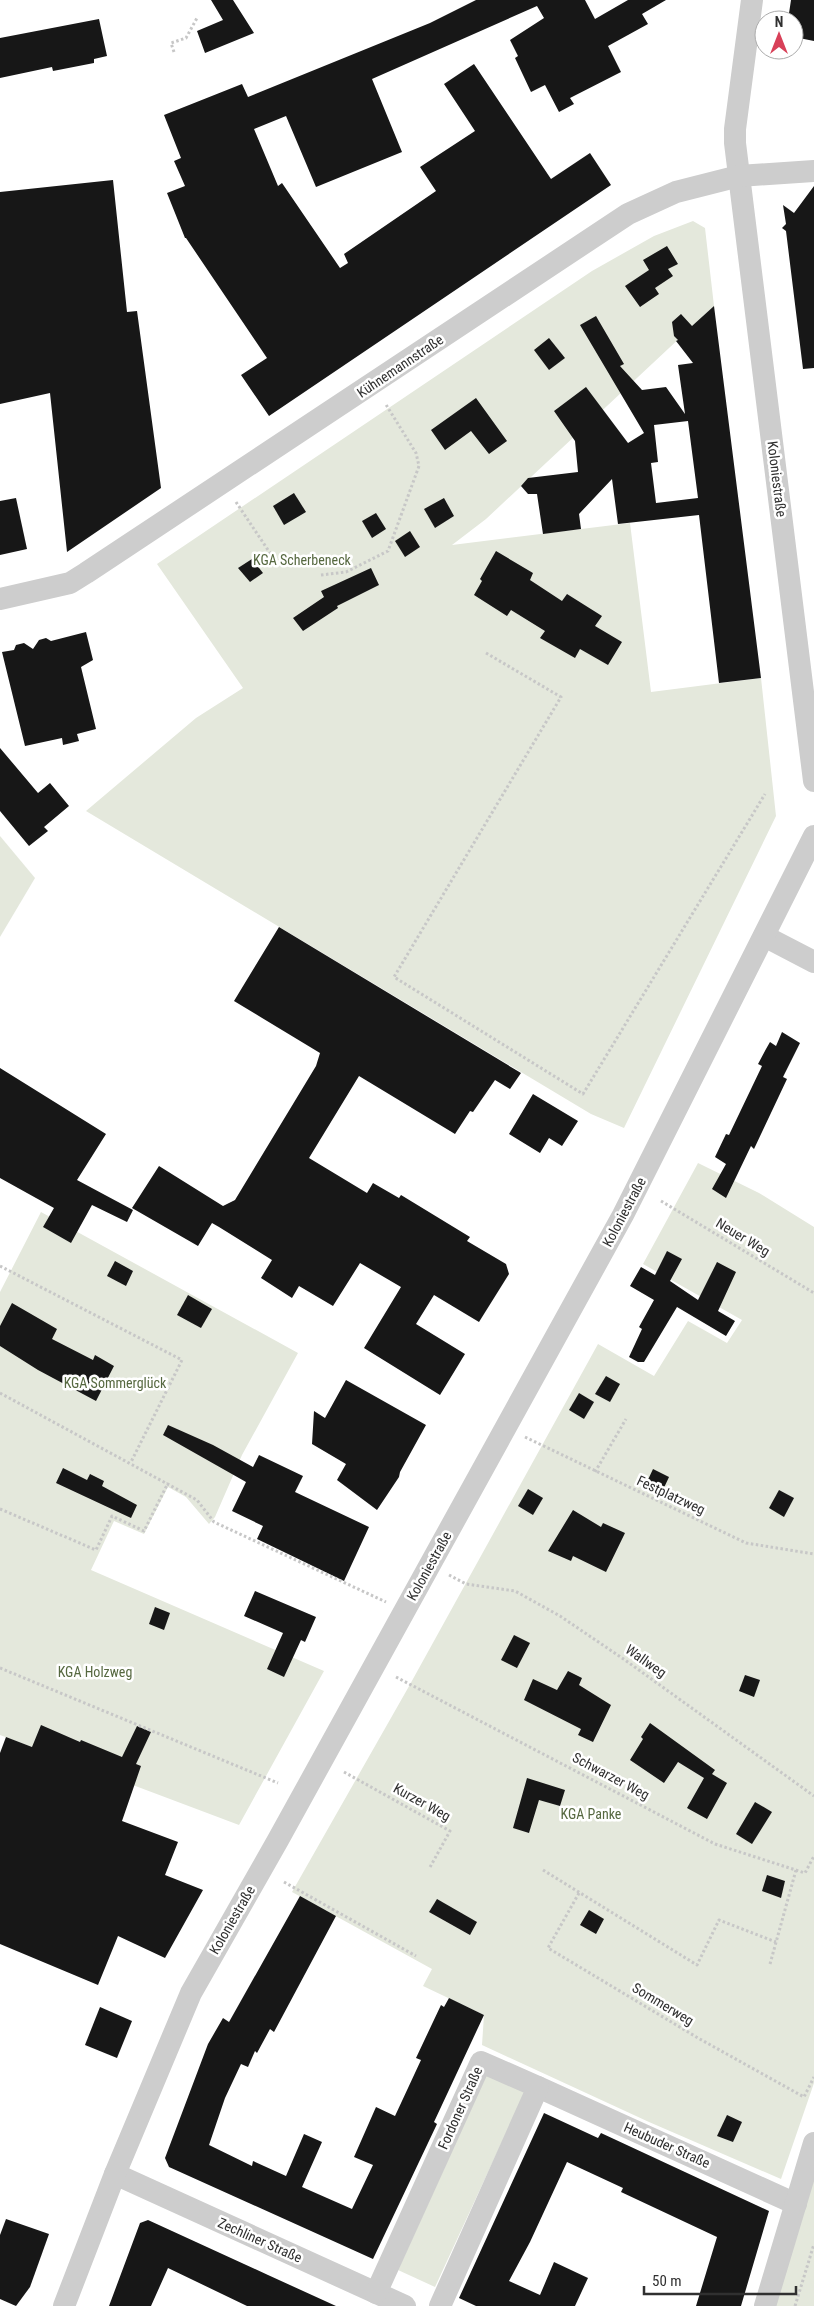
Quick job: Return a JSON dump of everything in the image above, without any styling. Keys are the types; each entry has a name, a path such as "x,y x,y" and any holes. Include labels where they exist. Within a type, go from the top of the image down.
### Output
{"street":[{"name":"Koloniestraße","path":"752,0 735,129 739,176 814,781"},
{"name":"Kühnemannstraße","path":"0,599 70,583 628,214 676,192 739,176 814,171"},
{"name":"Koloniestraße","path":"64,2306 115,2174 191,1992 623,1216 814,836"},
{"path":"764,936 814,962"},
{"name":"Fordoner Straße","path":"376,2293 481,2062 538,2087"},
{"path":"440,2306 538,2087"},
{"name":"Heubuder Straße","path":"538,2087 796,2204"},
{"path":"766,2306 814,2143"},
{"name":"Zechliner Straße","path":"115,2174 405,2306"}],"path":[{"path":"174,52 171,43 186,38 198,18"},
{"path":"321,575 346,572 388,551 419,466 416,453 384,404"},
{"path":"236,502 276,562"},
{"path":"486,653 561,697 394,977 583,1094 765,794"},
{"name":"Neuer Weg","path":"661,1201 814,1293"},
{"path":"0,1266 182,1360 131,1462"},
{"path":"0,1393 131,1462 198,1500 214,1522 405,1610"},
{"path":"594,1472 626,1419"},
{"name":"Festplatzweg","path":"524,1437 746,1543 814,1554"},
{"path":"0,1509 96,1550 112,1516 144,1531 168,1483"},
{"name":"Wallweg","path":"450,1576 466,1584 515,1591 560,1616 625,1660 814,1796"},
{"path":"0,1668 278,1784"},
{"name":"Schwarzer Weg","path":"396,1677 715,1844 796,1870"},
{"name":"Kurzer Weg","path":"344,1772 450,1831 429,1869"},
{"path":"770,1964 796,1870 805,1873 814,1856"},
{"path":"543,1870 698,1965 719,1920 776,1942"},
{"path":"284,1882 416,1956"},
{"name":"Sommerweg","path":"579,1893 548,1948 698,2038 804,2097 814,2076"},
{"path":"795,2306 814,2244"}],"green space":[{"name":"KGA Scherbeneck","path":"693,221 705,228 714,306 486,519 452,545 630,523 651,692 761,678 776,816 624,1128 591,1114 86,811 196,718 243,688 157,564 592,271 654,236"},
{"path":"0,836 35,878 0,937"},
{"name":"KGA Panke","path":"698,1163 759,1193 814,1227 814,2083 781,2179 649,2122 482,2045 484,2015 423,1986 432,1969 292,1892 408,1688 598,1344 654,1376 688,1321 727,1343 742,1320 643,1264"},
{"path":"41,1212 298,1353 242,1455 215,1517 209,1524 186,1497 168,1487 144,1534 114,1521 91,1570 324,1671 239,1825 0,1735 0,1292"},
{"path":"487,2074 525,2092 435,2287 398,2270"},
{"path":"814,2175 814,2306 774,2306"}],"building":[{"path":"211,0 233,0 254,33 205,53 197,31 223,20"},
{"path":"476,0 585,0 595,19 628,0 666,0 642,14 648,24 608,46 621,72 570,98 574,104 559,112 545,85 531,92 515,58 518,56 510,40 544,18 537,6 372,79 402,152 316,187 286,116 254,129 278,186 282,183 340,268 348,263 344,254 436,191 420,167 475,131 444,84 474,64 551,179 590,153 611,185 269,416 241,375 267,358 185,238 167,193 185,186 174,161 181,158 164,115 242,84 248,97 430,23"},
{"path":"791,0 814,0 814,41 804,39 804,10 790,10"},
{"path":"99,19 107,56 94,59 94,63 53,71 52,67 0,78 0,38"},
{"path":"113,180 127,312 137,311 161,488 67,552 50,393 0,404 0,192"},
{"path":"814,186 814,368 803,369 786,231 782,228 786,224 783,205 794,213"},
{"path":"667,246 678,264 668,269 673,276 655,288 659,294 640,307 625,286 649,270 643,260"},
{"path":"714,306 761,678 719,683 699,515 618,524 612,479 579,514 581,529 543,534 537,494 528,494 521,486 528,478 578,472 575,441 554,411 586,387 628,443 644,433 580,325 596,316 624,364 620,366 642,390 666,387 685,414 678,365 693,363 676,341 678,340 674,336 672,322 681,314 692,326","holes":["688,421 698,498 656,503 651,463 658,462 654,425"]},
{"path":"549,338 565,358 549,370 534,350"},
{"path":"476,398 507,441 489,454 471,431 445,450 431,430"},
{"path":"294,493 306,512 284,525 273,506"},
{"path":"16,498 27,549 0,555 0,501"},
{"path":"444,498 454,516 435,528 424,509"},
{"path":"376,513 386,529 372,538 362,521"},
{"path":"410,531 420,547 405,557 395,541"},
{"path":"496,551 533,573 530,580 562,601 567,594 602,616 595,626 622,642 608,665 580,649 575,658 540,638 545,631 511,610 507,616 474,595 482,581 480,579"},
{"path":"252,559 263,573 250,582 238,568"},
{"path":"371,568 379,585 337,606 338,608 303,631 293,618 324,597 321,591"},
{"path":"86,632 93,660 81,667 96,729 77,734 79,741 63,745 62,738 25,746 2,652 14,650 16,645 24,643 33,649 39,640 46,638 51,641"},
{"path":"0,748 38,793 50,783 69,806 44,827 48,831 29,846 0,811"},
{"path":"279,927 521,1073 510,1089 495,1080 473,1112 470,1111 455,1134 359,1076 309,1158 367,1193 373,1183 399,1198 401,1195 470,1237 467,1241 506,1264 509,1274 479,1322 434,1295 416,1324 465,1354 440,1395 364,1348 401,1287 360,1263 333,1306 299,1286 292,1298 261,1278 272,1260 212,1223 198,1246 132,1208 159,1166 223,1206 235,1200 316,1066 320,1053 234,1001"},
{"path":"782,1032 800,1043 783,1077 787,1079 754,1149 751,1146 726,1198 712,1189 726,1164 715,1157 726,1134 729,1135 762,1066 758,1064 766,1049 770,1042 776,1046"},
{"path":"0,1068 106,1134 77,1180 133,1210 127,1222 92,1205 71,1243 43,1227 54,1208 0,1178"},
{"path":"533,1094 578,1121 562,1146 549,1138 540,1153 509,1134"},
{"path":"667,1251 682,1259 670,1281 698,1300 717,1262 736,1272 718,1311 735,1321 726,1336 677,1307 644,1362 638,1362 629,1357 642,1329 639,1327 654,1300 630,1286 641,1267 655,1275"},
{"path":"115,1261 133,1271 126,1286 107,1276"},
{"path":"188,1295 212,1309 201,1328 177,1315"},
{"path":"12,1303 57,1329 52,1339 93,1360 95,1355 114,1366 96,1401 38,1370 0,1346 0,1326"},
{"path":"606,1376 620,1384 610,1402 595,1394"},
{"path":"346,1380 426,1425 399,1477 377,1510 337,1480 346,1464 312,1444 314,1411 325,1418"},
{"path":"579,1393 594,1402 584,1419 569,1410"},
{"path":"168,1425 213,1445 253,1467 259,1455 303,1476 295,1492 369,1527 344,1581 257,1539 263,1526 232,1511 246,1482 163,1435"},
{"path":"63,1468 87,1480 90,1474 104,1481 102,1486 137,1505 131,1518 56,1483"},
{"path":"653,1469 669,1477 662,1492 646,1484"},
{"path":"528,1489 543,1498 533,1515 518,1506"},
{"path":"779,1490 794,1498 784,1517 769,1508"},
{"path":"573,1510 601,1527 603,1523 625,1533 606,1572 573,1556 571,1561 548,1551"},
{"path":"255,1591 316,1617 305,1642 301,1640 284,1677 267,1669 283,1633 244,1616"},
{"path":"155,1607 170,1613 164,1630 149,1624"},
{"path":"514,1635 530,1643 517,1668 501,1660"},
{"path":"568,1671 582,1678 579,1685 611,1705 593,1742 578,1735 581,1729 524,1700 533,1679 557,1690"},
{"path":"745,1675 760,1680 754,1697 739,1691"},
{"path":"650,1723 715,1770 712,1774 727,1783 707,1819 687,1808 704,1778 678,1762 664,1783 630,1760"},
{"path":"41,1725 122,1757 137,1726 151,1732 136,1764 141,1766 122,1821 178,1842 165,1875 203,1890 165,1958 118,1936 98,1985 0,1944 0,1753 6,1737 32,1747"},
{"path":"527,1778 565,1790 560,1806 539,1800 529,1833 513,1828"},
{"path":"755,1802 772,1812 752,1844 736,1834"},
{"path":"767,1875 785,1881 781,1898 762,1891"},
{"path":"300,1896 336,1916 274,2032 270,2029 257,2053 255,2051 248,2067 241,2064 225,2098 209,2145 252,2166 253,2161 286,2176 304,2134 322,2142 302,2187 352,2209 373,2165 354,2157 376,2107 395,2116 421,2060 416,2058 441,2005 444,2007 449,1998 484,2015 434,2122 437,2124 373,2259 169,2167 165,2158 208,2044 223,2018 229,2022"},
{"path":"437,1899 477,1922 470,1935 429,1912"},
{"path":"589,1910 604,1919 596,1934 580,1925"},
{"path":"100,2007 132,2021 117,2058 85,2045"},
{"path":"544,2113 598,2138 601,2133 769,2211 741,2306 696,2306 717,2237 621,2192 623,2188 567,2162 530,2242 509,2281 540,2295 554,2262 588,2278 575,2306 476,2306 459,2298"},
{"path":"727,2115 742,2122 733,2142 717,2136"},
{"path":"6,2219 49,2234 30,2287 16,2306 0,2299 0,2235"},
{"path":"148,2220 336,2306 247,2306 168,2268 151,2306 109,2306 140,2223"}],"park label":[{"name":"KGA Sommerglück","path":"115,1383"},
{"name":"KGA Holzweg","path":"95,1672"}]}
